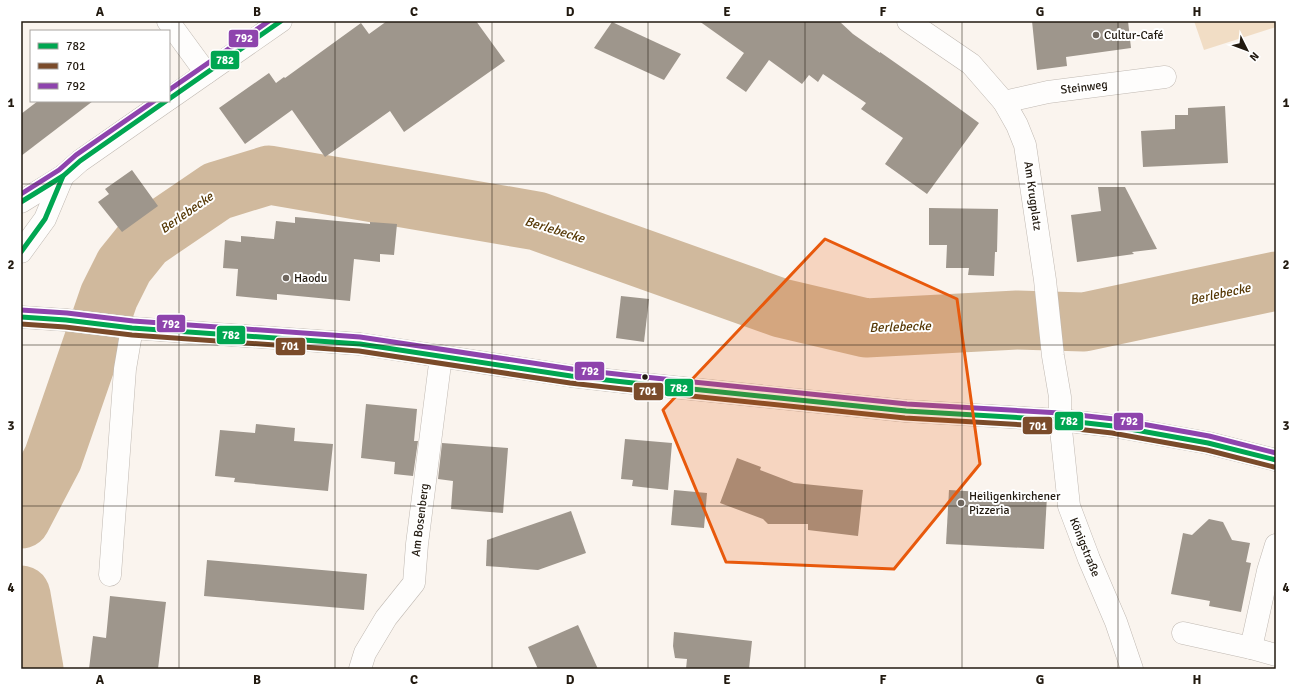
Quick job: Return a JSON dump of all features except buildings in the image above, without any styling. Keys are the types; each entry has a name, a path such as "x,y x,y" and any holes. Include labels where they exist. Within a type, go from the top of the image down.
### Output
{"main road":[{"path":"168,21 206,73"},
{"path":"170,98 280,21"},
{"name":"Am Krugplatz","path":"908,21 971,64 1004,102 1017,125 1025,145 1045,280 1053,356 1060,397 1060,420"},
{"name":"Steinweg","path":"1004,102 1048,92 1165,77"},
{"path":"21,202 63,176 80,161 165,102"},
{"path":"21,252 45,219 63,176"},
{"path":"21,317 66,320 132,328 360,344 571,376 906,411 1060,420 1113,426 1208,443 1276,460"},
{"path":"110,575 125,369 132,328"},
{"name":"Am Bosenberg","path":"360,669 365,653 386,618 414,583 417,544 441,356"},
{"name":"Königstraße","path":"1060,420 1069,506 1089,559 1116,622 1132,669"},
{"path":"1251,648 1268,571 1276,546"},
{"path":"1184,633 1251,648 1276,656"}],"highlighted area":[{"path":"825,239 957,299 980,464 894,569 726,562 663,410"}],"shaded area":[{"path":"1194,21 1276,21 1276,27 1204,50"},
{"path":"46,624 49,669 21,669 21,645"}],"waterway":[{"name":"Berlebecke","path":"21,519 53,458 109,296 124,266 145,240 217,191 269,175 537,221 781,308 866,328 1017,320 1084,322 1276,281"},
{"path":"21,595 34,669"}],"transit line":[{"name":"792","path":"170,89 269,21"},
{"name":"782","path":"170,98 281,21"},
{"name":"792","path":"21,194 59,170 76,155 153,102"},
{"name":"782","path":"21,202 63,176 80,161 165,102"},
{"name":"782","path":"21,252 45,219 63,176"},
{"name":"792","path":"21,310 67,313 133,321 360,337 572,369 625,375 907,404 1060,413 1114,419 1209,436 1276,453"},
{"name":"782","path":"21,317 66,320 132,328 360,344 571,376 624,382 906,411 1060,420 1113,426 1208,443 1276,460"},
{"name":"701","path":"21,324 65,327 132,335 359,351 570,383 623,389 905,418 1059,427 1112,433 1207,450 1274,467"}],"place":[{"name":"Cultur-Café","path":"1096,35"},
{"name":"Haodu","path":"286,278"},
{"name":"Heiligenkirchener Pizzeria","path":"961,503"}]}
